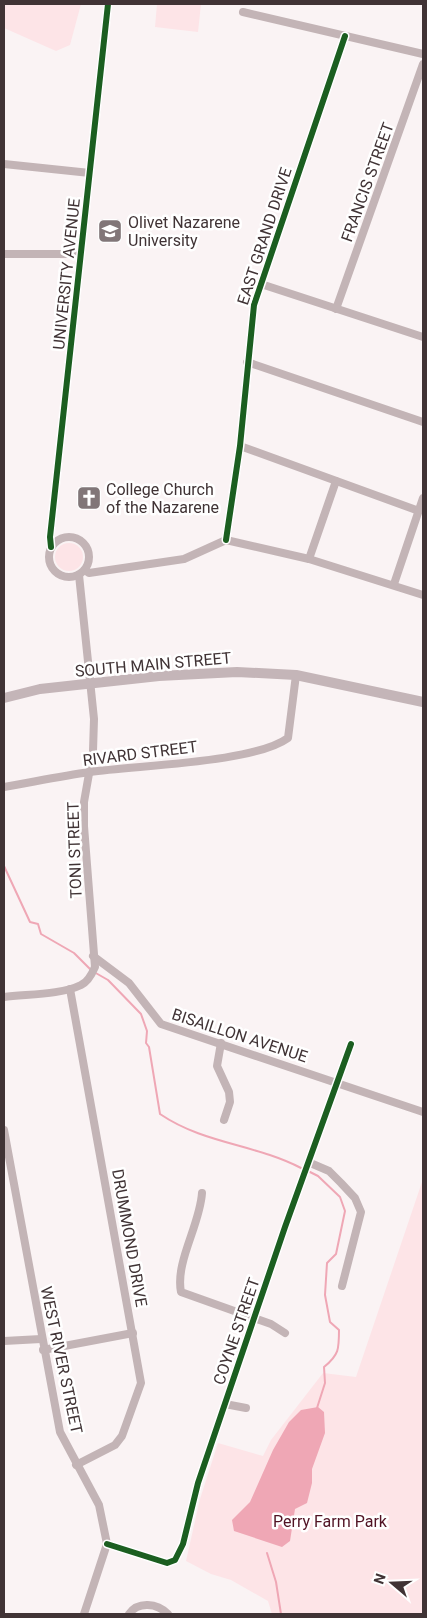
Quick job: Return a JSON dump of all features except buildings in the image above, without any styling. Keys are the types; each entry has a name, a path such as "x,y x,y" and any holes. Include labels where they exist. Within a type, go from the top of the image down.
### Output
{"main road":[{"name":"SOUTH MAIN STREET","path":"4,698 40,690 89,684 195,673 237,672 296,675 423,702"}],"street":[{"name":"UNIVERSITY AVENUE","path":"108,4 49,560 55,571 66,577 82,572 89,573 184,559 226,540"},
{"path":"243,12 423,54"},
{"name":"EAST GRAND DRIVE","path":"226,540 240,446 254,305 345,36"},
{"name":"FRANCIS STREET","path":"336,309 423,64"},
{"path":"4,164 90,174"},
{"path":"4,254 81,254"},
{"path":"261,284 423,338"},
{"path":"247,362 423,422"},
{"path":"240,446 419,511"},
{"path":"309,559 336,481"},
{"path":"394,584 423,498"},
{"path":"51,547 56,542 68,537 81,540 89,551 88,564 82,572 89,684"},
{"path":"226,540 309,559 394,584 423,595"},
{"name":"RIVARD STREET","path":"4,787 90,772 229,756 279,745 288,738 296,675"},
{"name":"TONI STREET","path":"89,684 94,719 90,772 84,802 84,826 94,960"},
{"path":"4,997 70,989 83,984 92,974 94,960"},
{"name":"BISAILLON AVENUE","path":"94,960 129,983 161,1024 423,1112"},
{"name":"DRUMMOND DRIVE","path":"70,989 141,1382 122,1436 115,1445 76,1465"},
{"path":"221,1043 218,1066 229,1092 230,1102 224,1120"},
{"name":"COYNE STREET","path":"107,1544 167,1563 175,1560 183,1544 198,1483 308,1162 351,1044"},
{"name":"WEST RIVER STREET","path":"4,1130 43,1350 60,1432 99,1506 107,1544"},
{"path":"308,1162 329,1171 355,1198 361,1212 342,1286"},
{"path":"202,1193 201,1208 178,1279 181,1292 271,1324 285,1333"},
{"path":"43,1350 133,1333"},
{"path":"4,1341 41,1339"},
{"name":"COYNE STREET","path":"225,1404 246,1408"},
{"path":"84,1614 107,1544"},
{"path":"129,1614 135,1607 142,1604 163,1609 168,1614"}],"green space":[{"path":"4,4 81,4 70,45 56,51 4,28"},
{"path":"157,4 201,4 198,32 155,27"},
{"path":"69,543 79,547 83,557 79,567 69,571 59,567 55,557 59,547"},
{"name":"Perry Farm Park","path":"423,1179 423,1614 272,1614 268,1601 231,1580 211,1574 186,1561 200,1499 218,1443 263,1456 271,1440 323,1373 356,1377"}],"shaded area":[{"path":"318,1407 324,1412 325,1433 312,1469 312,1483 307,1503 295,1509 290,1541 282,1547 234,1531 232,1520 250,1502 273,1450 289,1422 301,1410"}],"waterway":[{"path":"4,866 30,922 38,924 41,934 74,953 90,969"},
{"path":"94,972 108,980 141,1014 147,1031 146,1043 149,1047 160,1114 194,1132 284,1160 301,1168"},
{"path":"308,1171 318,1176 340,1197 345,1211 336,1254 327,1263 325,1295 330,1322 339,1330 338,1347 333,1359 324,1367 325,1383 317,1408"},
{"path":"267,1553 276,1582 281,1614"}],"cycle path":[{"path":"51,547 50,537 108,4"},
{"path":"226,540 240,446 254,305 345,36"},
{"path":"107,1544 167,1563 175,1560 183,1544 198,1483 285,1227 351,1044"}],"place":[{"name":"Olivet Nazarene University","path":"110,231"},
{"name":"College Church of the Nazarene","path":"89,498"}]}
